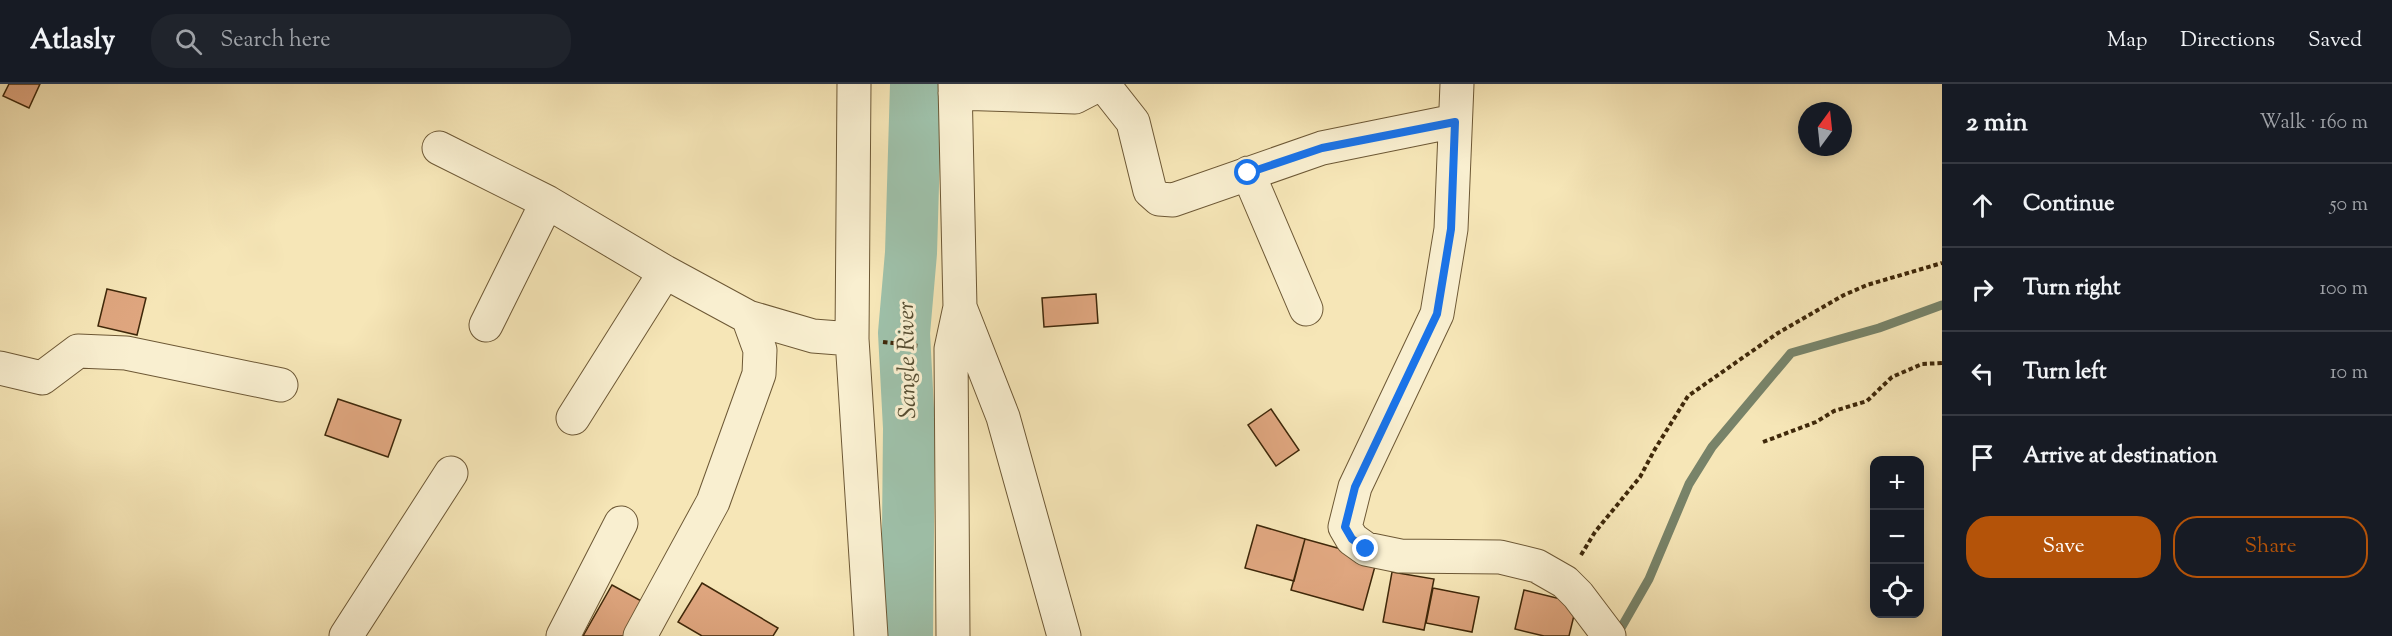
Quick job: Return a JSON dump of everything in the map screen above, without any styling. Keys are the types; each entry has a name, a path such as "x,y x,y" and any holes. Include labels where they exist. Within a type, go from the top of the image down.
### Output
{"street":[{"path":"854,84 852,339 871,636"},
{"path":"953,636 951,349 960,307 955,89 1074,97 1102,84 1133,122 1150,191 1159,199 1173,200 1322,148 1455,122"},
{"path":"1457,84 1451,229 1437,314 1355,487 1345,527 1352,539 1366,549 1400,556 1500,557 1536,566 1572,588 1610,636"},
{"path":"439,148 547,202 665,272 748,317 813,336 852,339"},
{"path":"1248,173 1306,309"},
{"path":"486,325 547,202"},
{"path":"573,418 665,272"},
{"path":"960,307 1003,417 1064,636"},
{"path":"640,636 713,502 759,374 760,350 748,317"},
{"path":"0,368 42,378 78,351 126,353 281,385"},
{"path":"346,636 451,473"},
{"path":"563,636 621,523"}],"path":[{"path":"1572,588 1595,532 1640,477 1688,396 1778,333 1844,295 1867,285 1942,263"},
{"path":"852,339 951,349"},
{"path":"1763,442 1816,422 1834,411 1867,400 1892,377 1922,364 1942,363"}],"building":[{"path":"9,84 40,84 29,108 3,96"},
{"path":"107,289 146,298 137,335 98,326"},
{"path":"1096,294 1098,323 1044,327 1042,298"},
{"path":"338,399 401,420 388,457 325,435"},
{"path":"1271,409 1299,450 1276,466 1248,425"},
{"path":"1257,525 1305,539 1294,581 1245,568"},
{"path":"1305,539 1377,559 1363,610 1291,590"},
{"path":"1392,572 1434,579 1424,630 1383,622"},
{"path":"702,583 778,628 773,636 702,636 678,622"},
{"path":"612,585 645,603 626,636 583,636"},
{"path":"1433,588 1479,597 1472,632 1426,623"},
{"path":"1524,590 1577,603 1569,636 1544,636 1515,629"}],"waterway":[{"name":"Sangle River","path":"907,636 909,428 904,333 911,253 916,84"},
{"path":"1617,635 1649,579 1689,484 1712,447 1791,353 1879,328 1942,305"}],"route":[{"path":"1248,173 1322,148 1455,122 1451,229 1437,314 1355,487 1345,527 1352,539 1366,549"}]}
